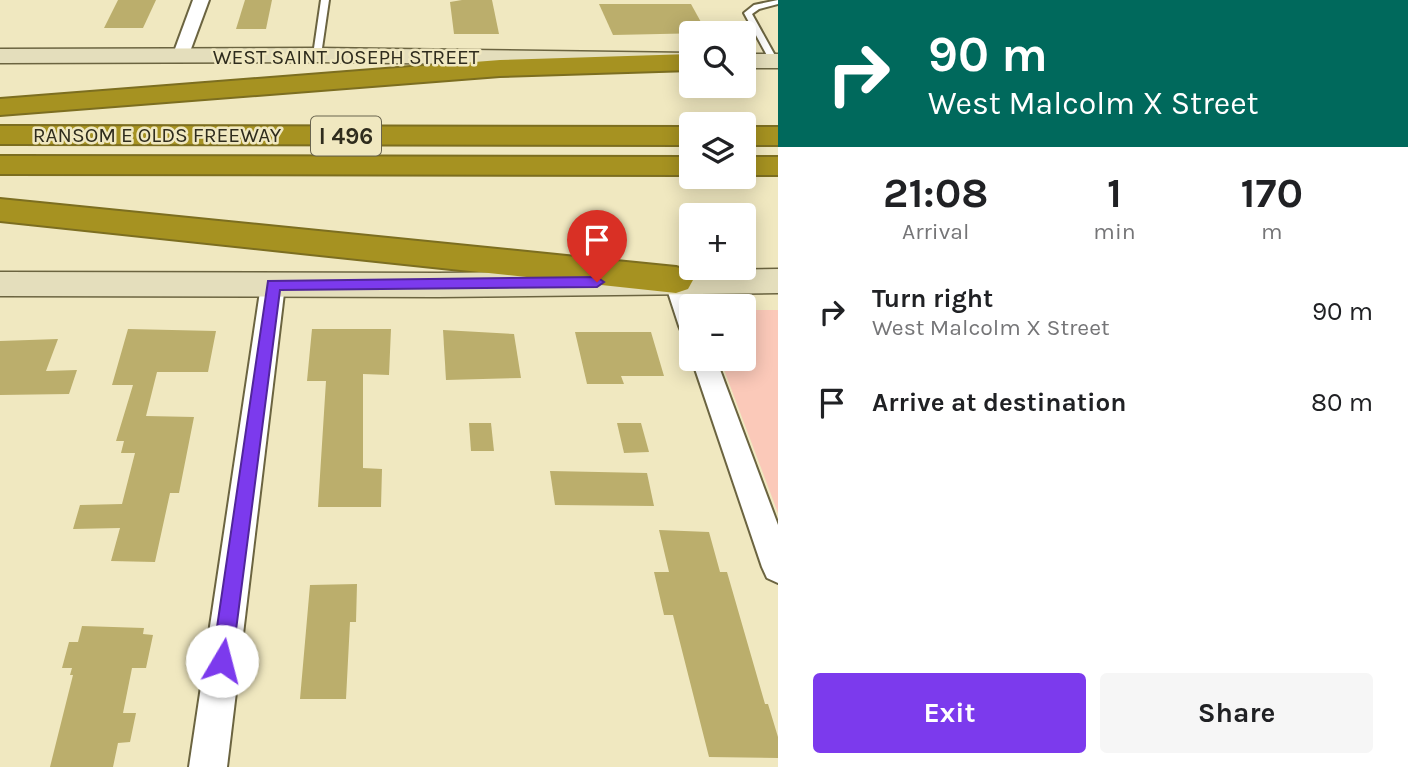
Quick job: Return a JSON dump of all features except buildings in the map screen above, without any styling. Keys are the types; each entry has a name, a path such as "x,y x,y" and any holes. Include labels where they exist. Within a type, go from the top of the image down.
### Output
{"highway":[{"path":"0,107 500,68 679,61"},
{"name":"RANSOM E OLDS FREEWAY","path":"0,135 679,136"},
{"path":"756,136 778,136"},
{"name":"RANSOM E OLDS FREEWAY","path":"0,165 679,166"},
{"path":"756,166 778,166"},
{"path":"0,210 676,280"}],"main road":[{"name":"WEST SAINT JOSEPH STREET","path":"0,56 317,55 679,61"},
{"path":"756,61 776,61"},
{"path":"0,284 778,281"}],"street":[{"path":"180,57 201,0"},
{"path":"676,280 681,294"},
{"path":"208,767 273,285"},
{"path":"707,371 778,567"}],"lane":[{"path":"317,55 325,0"},
{"path":"776,61 748,13 757,6 778,2"}],"shaded area":[{"path":"756,310 778,310 778,513 725,371 756,371"}],"route":[{"path":"222,661 273,285 597,282"}]}
